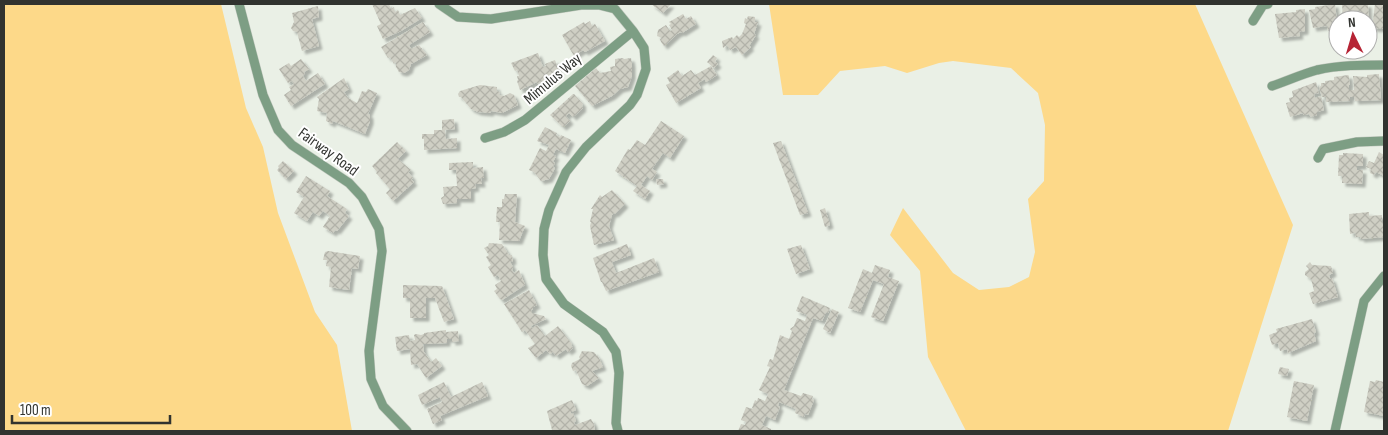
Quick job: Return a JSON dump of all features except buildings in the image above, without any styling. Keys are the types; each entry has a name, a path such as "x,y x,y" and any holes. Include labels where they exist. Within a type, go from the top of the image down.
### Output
{"street":[{"name":"Fairway Road","path":"239,4 263,94 278,130 292,145 349,183 362,197 379,229 382,251 369,351 371,379 384,406 407,431"},
{"path":"439,4 458,17 491,19 581,5 599,5 615,9 644,48 646,69 637,95 630,105 586,147 566,172 549,210 544,229 543,255 546,279 564,304 603,332 616,352 619,373 616,423 618,431"},
{"path":"1253,21 1263,5 1268,4"},
{"name":"Mimulus Way","path":"485,138 504,132 524,120 633,31"},
{"path":"1272,86 1326,68 1384,65"},
{"path":"1318,158 1323,149 1357,142 1384,141"},
{"path":"1335,431 1364,301 1384,276"}],"shaded area":[{"path":"4,4 221,4 246,108 263,147 278,213 315,312 337,345 352,431 4,431"},
{"path":"769,4 1195,4 1293,225 1228,431 966,431 928,357 920,271 890,235 903,208 953,273 979,290 1009,287 1029,277 1035,252 1028,199 1044,181 1045,125 1038,93 1011,68 953,61 939,63 907,73 885,66 840,71 818,95 783,95"}]}
